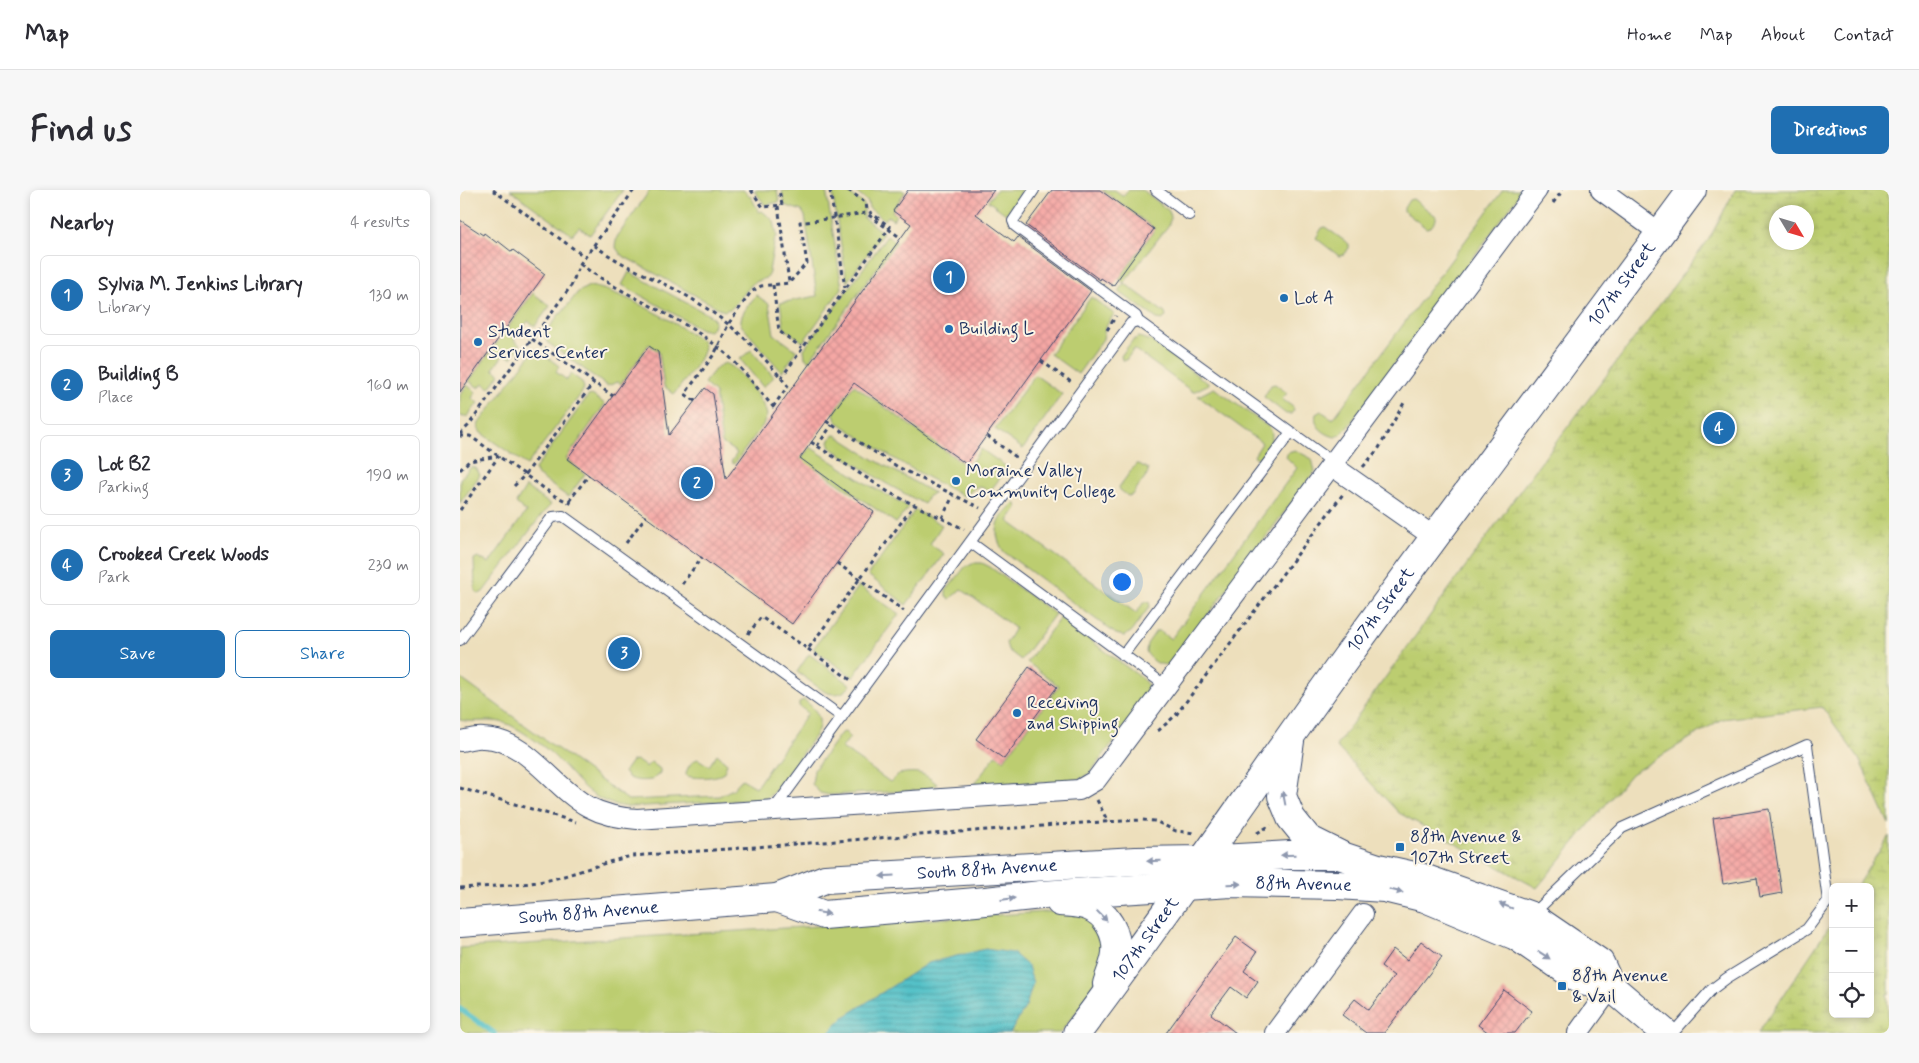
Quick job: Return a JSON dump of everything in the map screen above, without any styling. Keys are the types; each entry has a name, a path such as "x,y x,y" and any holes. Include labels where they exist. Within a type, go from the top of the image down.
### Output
{"street":[{"path":"460,741 483,738 505,743 530,759 576,799 588,806 612,816 637,819 1079,790 1096,780 1537,190"},
{"path":"1602,190 1660,233"},
{"name":"107th Street","path":"1077,1033 1185,886 1291,734 1434,537 1692,190"},
{"path":"1331,465 1434,537"},
{"path":"1291,734 1282,796 1291,818 1308,839 1339,855"},
{"name":"88th Avenue","path":"1202,860 1248,856 1339,855 1378,868 1423,878 1531,916 1600,963 1611,987 1665,1033"},
{"name":"South 88th Avenue","path":"460,923 778,898 824,879 1202,860"},
{"name":"88th Avenue","path":"976,902 1041,895 1231,883 1384,888 1425,898 1516,936 1582,981 1611,987"},
{"path":"1041,895 1056,901 1089,906 1104,917 1110,926 1115,935 1116,955 1101,1002"},
{"name":"South 88th Avenue","path":"778,898 824,915 976,902"},
{"path":"1275,1033 1363,914"},
{"path":"1578,1033 1611,987"}],"lane":[{"path":"1034,190 1016,214 1013,221 1015,226 1136,316 1138,321 1326,458 1331,465"},
{"path":"1156,190 1189,215"},
{"path":"774,810 1131,323 1138,321"},
{"path":"1124,655 1291,432"},
{"path":"460,640 550,520 553,517 563,516 842,717"},
{"path":"970,542 1166,686"},
{"path":"1531,916 1622,828 1808,744 1828,901 1807,929 1727,978 1711,990 1674,1033"}],"path":[{"path":"493,190 585,257"},
{"path":"460,435 571,286 580,264 634,190"},
{"path":"751,190 763,207 782,205 779,190"},
{"path":"830,190 845,288"},
{"path":"781,378 890,227 867,210 866,203 848,190"},
{"path":"1549,208 1563,190"},
{"path":"778,206 789,283"},
{"path":"695,401 685,394 718,347 729,323 751,292 761,286 789,283 807,263 800,222 866,213 901,238"},
{"path":"580,264 611,286 683,324 718,347 737,365 774,408 789,388 757,350 729,323 678,291 626,266 594,245"},
{"path":"773,285 779,331 802,348"},
{"path":"532,339 613,396"},
{"path":"1041,361 1073,384"},
{"path":"514,486 525,475 594,382"},
{"path":"1154,734 1176,715 1379,448 1406,399"},
{"path":"826,421 898,467 980,508"},
{"path":"816,446 832,425"},
{"path":"460,435 470,436 555,496 569,501 576,507"},
{"path":"987,436 1019,458"},
{"path":"811,442 873,482 914,505 964,529"},
{"path":"460,470 469,461 499,456"},
{"path":"460,510 499,456"},
{"path":"569,501 589,475"},
{"path":"942,518 953,496"},
{"path":"808,649 914,505"},
{"path":"626,543 646,516"},
{"path":"619,538 634,549"},
{"path":"682,584 702,558"},
{"path":"837,563 914,618"},
{"path":"674,578 690,590"},
{"path":"898,619 910,603"},
{"path":"742,628 749,633 761,617 853,682 859,674"},
{"path":"460,788 582,824"},
{"path":"1090,802 1102,796"},
{"path":"1097,800 1108,822"},
{"path":"460,888 554,879 608,861 632,856 1108,822 1154,821 1176,831"}],"green space":[{"path":"510,190 623,190 590,235 579,227 572,235"},
{"path":"650,190 743,190 751,197 759,212 762,211 774,221 777,237 775,238 768,277 753,283 732,308 724,311 621,255 615,246 617,237"},
{"path":"754,190 777,190 779,202 765,205"},
{"path":"782,190 826,190 842,288 803,342 784,328 780,303 817,296 805,216 802,211 784,205"},
{"path":"832,190 844,190 864,204 864,218 883,233 847,282"},
{"path":"853,190 902,190 905,192 892,211 896,215 893,220 888,216 885,220 869,208 868,202"},
{"path":"996,190 1023,190 1006,214 988,201"},
{"path":"1102,190 1115,190 1123,196 1128,190 1143,190 1169,211 1171,218 1168,226 1124,283 1119,279 1155,229"},
{"path":"1503,190 1523,190 1347,428 1335,437 1323,432 1316,422 1316,414 1321,411 1333,419"},
{"path":"1735,190 1889,190 1889,824 1859,759 1822,707 1722,719 1631,774 1537,888 1399,813 1336,746 1527,481 1709,239"},
{"path":"1413,199 1436,216 1436,220 1431,227 1426,228 1404,211 1409,200"},
{"path":"1325,227 1349,244 1349,248 1344,255 1339,256 1316,238 1322,228"},
{"path":"887,236 896,242 809,361 805,358 804,349"},
{"path":"629,272 711,316 715,321 712,329 709,331 701,329 622,285"},
{"path":"1124,283 1165,313 1166,317 1162,320 1157,319 1118,291"},
{"path":"589,286 615,293 631,300 664,317 703,342 704,347 699,361 674,394 664,386 659,352 649,344 621,384 618,382 607,386 547,342 544,335 560,313 578,292"},
{"path":"533,293 550,306 535,326 528,321 514,340 520,345 511,358 504,354 493,369 500,374 490,388 483,383 479,388 469,381"},
{"path":"756,295 769,304 774,334 797,351 782,372 741,325 743,313"},
{"path":"1091,297 1114,314 1105,328 1103,339 1078,374 1050,354"},
{"path":"1139,337 1151,341 1209,384 1193,392 1134,349 1126,360 1122,360 1121,356 1132,341"},
{"path":"534,350 539,351 559,366 556,372 567,380 571,374 582,382 584,388 527,465 481,433 478,428 479,423"},
{"path":"751,350 774,377 763,387 740,359"},
{"path":"725,363 737,371 750,385 767,415 763,425 734,464 731,462 737,453 722,443 715,393 704,383 717,367"},
{"path":"1035,375 1062,394 1023,449 995,429"},
{"path":"1275,384 1287,393 1282,399 1293,407 1294,410 1291,414 1286,414 1264,397 1271,385"},
{"path":"467,385 476,392 472,398 478,403 468,416 463,417 460,416 460,395"},
{"path":"854,385 968,467 981,449 1008,468 990,491 978,487 964,496 931,479 883,452 836,421 834,413"},
{"path":"1214,388 1270,428 1272,432 1271,440 1260,457 1254,456 1262,443 1198,396"},
{"path":"592,395 605,404 566,459 585,474 568,497 536,474 535,469 588,396"},
{"path":"836,435 873,459 934,493 927,497 924,504 887,484 831,448 829,442 832,436"},
{"path":"810,447 867,484 909,507 896,523 816,468 803,486 788,476"},
{"path":"1295,450 1312,459 1315,471 1172,663 1164,665 1154,661 1146,652 1147,644 1156,631 1171,639 1297,468 1286,457 1288,452"},
{"path":"1136,464 1148,469 1148,473 1132,495 1128,496 1119,487"},
{"path":"471,467 476,468 480,475 460,503 460,479"},
{"path":"526,487 551,505 483,592 479,594 475,591 474,559 478,557 489,563 526,512 516,503"},
{"path":"1014,503 1017,508 1008,521 1136,613 1144,602 1149,602 1150,606 1131,632 1124,636 1116,634 1004,552 998,538 998,526 1003,515"},
{"path":"915,510 942,525 930,544 944,554 906,605 868,575"},
{"path":"972,563 982,563 990,567 1055,614 1021,660 1008,650 1006,643 1015,628 961,589 950,599 946,597 946,591 965,567"},
{"path":"859,586 899,614 853,677 813,649"},
{"path":"1060,618 1143,679 1148,686 1148,695 1090,773 1080,779 973,786 996,755 1004,760 1059,686 1027,662"},
{"path":"809,654 851,685 843,692 829,693 797,672"},
{"path":"460,678 628,800 719,796 733,789 742,779 756,787 808,713 799,706 799,702 804,700 812,707 818,715 819,724 816,734 773,793 765,799 628,807 615,805 596,796 580,784 547,750 510,725 497,721 460,720"},
{"path":"845,732 850,737 842,748 890,782 899,774 915,773 928,777 937,784 927,790 829,795 820,793 812,784 814,770 841,733"},
{"path":"717,754 727,763 722,774 703,778 686,775 688,768 694,761 698,759 709,766"},
{"path":"636,760 646,767 651,762 660,769 660,773 652,780 640,781 629,778 624,772 632,761"},
{"path":"1889,836 1889,994 1887,993 1889,1033 1758,1033 1829,927 1829,1018 1874,1018 1874,883 1859,883"},
{"path":"1062,911 1084,912 1105,931 1101,972 1093,990 1060,1033 460,1033 460,948"}],"water":[{"path":"985,949 1013,953 1028,966 1033,983 1026,1006 1010,1033 828,1033 844,1017 928,963"}],"building":[{"path":"908,190 994,190 976,214 1014,242 1018,237 1091,291 966,464 854,383 800,458 874,512 792,624 567,459 649,346 658,352 669,435 705,388 713,394 726,479 911,224 893,211"},
{"path":"1052,190 1100,190 1154,229 1113,286 1101,278 1100,280 1026,225"},
{"name":"Student Services Center","path":"460,220 483,235 484,233 497,243 498,241 512,252 513,250 545,274 460,392"},
{"name":"Receiving and Shipping","path":"1029,667 1057,687 1004,759 976,739"},
{"path":"1769,809 1782,893 1760,897 1757,878 1723,884 1713,818"},
{"path":"1236,937 1257,952 1244,971 1258,981 1246,998 1231,987 1211,1014 1236,1033 1166,1033"},
{"path":"1421,941 1442,957 1384,1033 1366,1033 1342,1015 1355,999 1369,1010 1394,976 1381,966 1393,949 1407,960"},
{"path":"1504,990 1532,1011 1515,1033 1489,1033 1478,1025"}],"waterway":[{"path":"460,1009 494,1033"}],"place":[{"name":"Sylvia M. Jenkins Library","path":"949,277"},
{"name":"Lot A","path":"1284,298"},
{"name":"Building L","path":"949,329"},
{"name":"Student Services Center","path":"478,342"},
{"name":"Crooked Creek Woods","path":"1719,428"},
{"name":"Moraine Valley Community College","path":"956,481"},
{"name":"Building B","path":"697,483"},
{"name":"Lot B2","path":"624,653"},
{"name":"Receiving and Shipping","path":"1017,713"},
{"name":"88th Avenue & 107th Street","path":"1400,847"},
{"name":"88th Avenue & Vail","path":"1562,986"}]}
